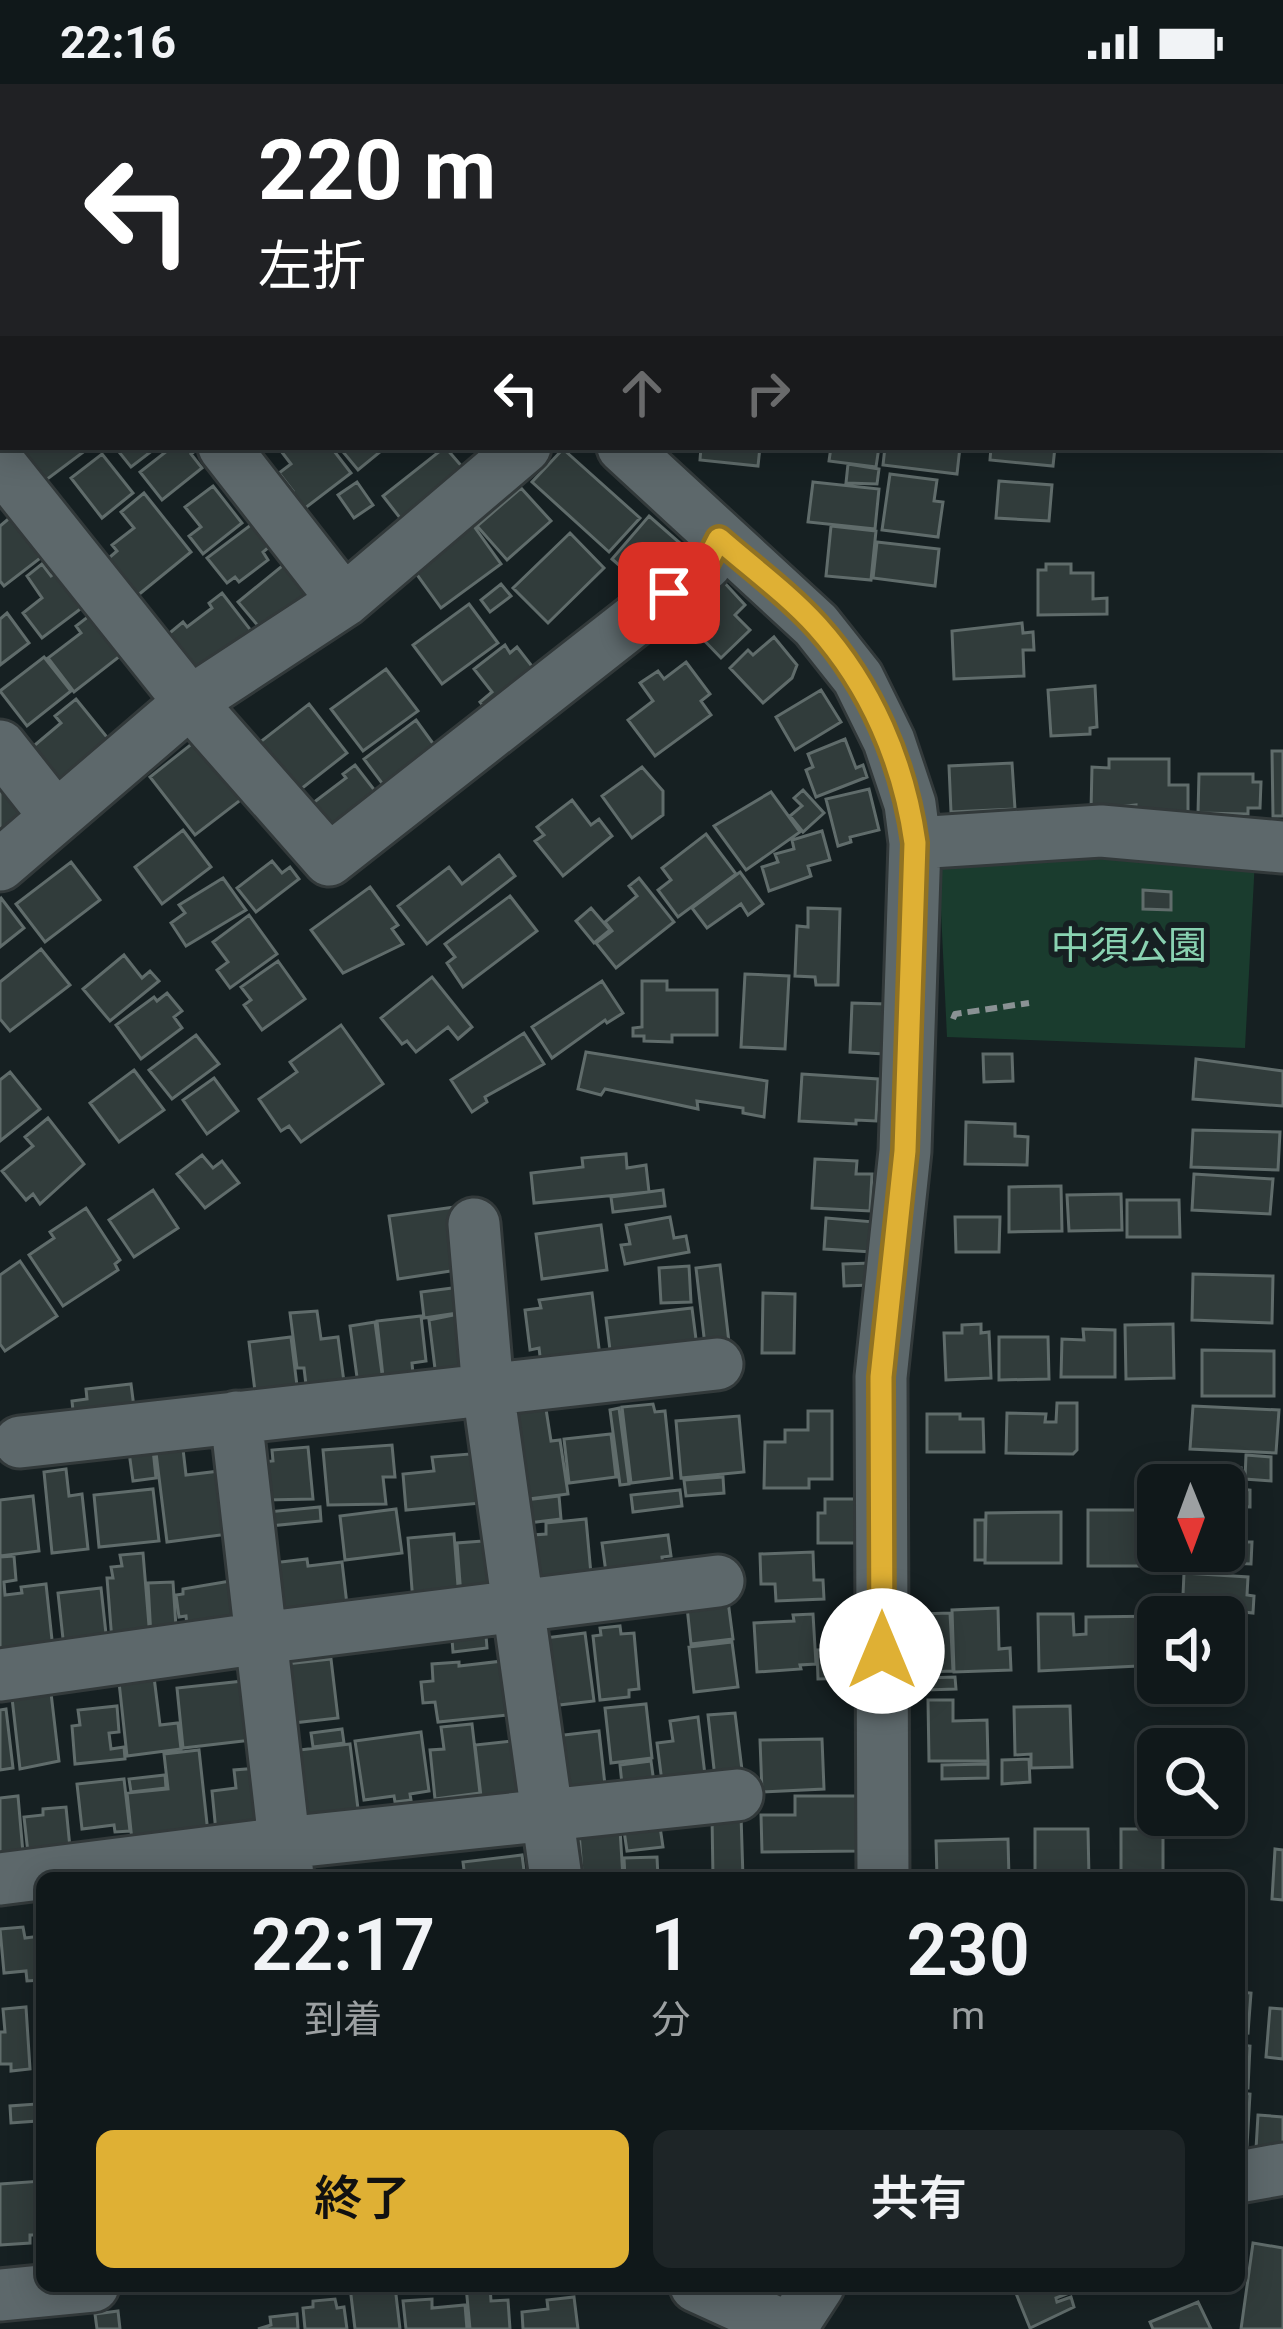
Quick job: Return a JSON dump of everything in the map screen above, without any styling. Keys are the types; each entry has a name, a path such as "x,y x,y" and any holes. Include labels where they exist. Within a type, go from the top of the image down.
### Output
{"street":[{"path":"226,450 344,601"},
{"path":"0,865 190,702 344,601 521,450"},
{"path":"626,450 816,625 858,678 889,742 910,804 915,843 905,1151 881,1377 883,1872"},
{"path":"0,464 190,702 329,860 706,564 719,539"},
{"path":"0,746 56,817"},
{"path":"915,843 1101,831 1283,847"},
{"path":"474,1224 488,1390 555,1872"},
{"path":"20,1442 717,1364"},
{"path":"236,1418 286,1861"},
{"path":"0,1675 718,1581"},
{"path":"111,1872 286,1861 548,1818 737,1795"},
{"path":"0,1879 36,1877"},
{"path":"1245,2176 1283,2169"},
{"path":"0,2295 36,2292"},
{"path":"735,2292 807,2303"}],"green space":[{"name":"中須公園","path":"989,850 1255,859 1245,1048 947,1037 939,869"}],"building":[{"path":"26,450 86,450 42,483 20,455"},
{"path":"117,450 153,450 131,467"},
{"path":"168,450 196,450 191,454 202,468 162,500 140,472"},
{"path":"333,450 351,473 296,515 283,499 293,491 279,473 291,464 281,451"},
{"path":"341,450 382,450 358,470"},
{"path":"441,450 448,450 471,477 407,527 383,496"},
{"path":"564,450 640,518 609,552 532,482"},
{"path":"701,450 760,450 758,466 700,460"},
{"path":"831,450 879,450 876,467 829,461"},
{"path":"885,450 960,450 957,474 883,465"},
{"path":"991,450 1055,450 1053,466 990,460"},
{"path":"102,454 133,493 102,518 71,478"},
{"path":"848,464 879,469 877,484 846,483"},
{"path":"890,474 937,480 934,501 943,502 938,537 882,530"},
{"path":"999,481 1052,485 1049,521 996,518"},
{"path":"357,482 373,505 354,518 338,495"},
{"path":"813,482 879,489 875,529 808,522"},
{"path":"213,486 242,523 203,554 189,536 201,527 185,507"},
{"path":"521,488 551,521 507,560 477,526"},
{"path":"144,493 191,552 132,600 103,563 117,551 112,545 134,528 121,512"},
{"path":"12,516 43,556 4,586 0,581 0,526"},
{"path":"649,516 681,544 644,587 612,559"},
{"path":"252,524 269,547 263,552 268,560 239,582 235,577 227,583 207,558"},
{"path":"473,525 501,564 441,608 413,569"},
{"path":"831,526 876,531 871,580 826,576"},
{"path":"570,533 604,568 548,623 513,588"},
{"path":"877,542 939,549 935,586 873,578"},
{"path":"287,562 318,600 270,640 238,602"},
{"path":"42,564 51,576 64,566 91,601 42,638 23,613 42,598 27,576"},
{"path":"1046,564 1071,564 1071,573 1093,573 1093,599 1107,598 1107,614 1038,615 1038,570 1046,570"},
{"path":"721,579 745,605 735,615 750,630 721,658 672,607 682,598 691,608"},
{"path":"501,584 511,596 490,612 481,600"},
{"path":"222,593 259,641 198,678 166,636 212,608 209,603"},
{"path":"469,604 498,643 442,684 413,645"},
{"path":"98,609 129,649 74,692 48,658 81,633 76,626"},
{"path":"7,613 29,643 0,665 0,619"},
{"path":"1022,623 1023,633 1033,632 1034,650 1023,650 1024,676 954,679 952,631"},
{"path":"774,637 797,665 792,678 763,703 730,668 748,650 753,655"},
{"path":"505,645 510,653 517,647 545,683 495,721 480,702 492,692 474,669"},
{"path":"44,657 71,691 27,726 0,691"},
{"path":"686,662 710,694 701,701 711,715 655,756 628,720 653,701 640,683 658,671 664,679"},
{"path":"386,669 418,711 363,751 331,709"},
{"path":"1095,686 1097,727 1090,728 1090,734 1051,736 1048,690"},
{"path":"821,690 841,722 795,750 776,717"},
{"path":"76,699 119,752 61,800 23,755 61,723 55,716"},
{"path":"309,704 347,753 292,796 255,746"},
{"path":"416,720 437,749 393,798 364,759"},
{"path":"208,731 255,789 195,835 150,777"},
{"path":"845,739 856,768 863,765 867,777 816,797 806,770 813,767 808,754"},
{"path":"1272,751 1283,751 1283,816 1273,816"},
{"path":"1109,759 1169,759 1169,785 1188,785 1188,814 1136,814 1136,805 1091,810 1092,767 1109,768"},
{"path":"1012,763 1015,809 951,812 949,766"},
{"path":"355,765 386,805 335,844 313,803 346,778 343,774"},
{"path":"642,767 663,791 663,815 632,838 602,796"},
{"path":"0,773 35,817 0,846"},
{"path":"1199,774 1253,774 1253,782 1261,782 1260,808 1248,808 1248,814 1198,813"},
{"path":"869,789 879,830 850,837 851,842 838,846 826,799"},
{"path":"803,790 824,813 803,832 790,816 802,806 794,798"},
{"path":"771,792 800,832 746,870 714,826"},
{"path":"572,800 591,825 599,819 612,836 563,876 535,841 544,835 537,827"},
{"path":"183,830 211,867 162,904 135,867"},
{"path":"822,831 830,860 808,866 811,876 769,891 762,867 778,862 775,854 794,849 792,840"},
{"path":"706,834 736,874 678,917 658,890 671,880 662,868"},
{"path":"499,855 515,876 427,944 398,906 449,867 462,884"},
{"path":"272,861 282,873 290,867 299,879 256,912 237,888"},
{"path":"71,862 100,900 45,942 16,904"},
{"path":"740,872 763,904 748,915 741,904 707,928 692,908"},
{"path":"223,878 246,910 186,946 171,923 185,913 179,905"},
{"path":"639,878 674,922 616,968 596,943 612,931 605,922 637,896 629,886"},
{"path":"370,887 398,925 392,929 403,944 343,973 311,930"},
{"path":"1143,890 1171,892 1171,910 1143,909"},
{"path":"510,896 537,931 463,987 447,963 455,957 445,944"},
{"path":"0,899 24,928 0,947"},
{"path":"591,908 610,930 594,943 576,921"},
{"path":"808,908 840,909 838,985 816,985 815,977 795,976 797,926 808,927"},
{"path":"249,915 277,954 230,988 217,970 228,962 213,942"},
{"path":"41,949 70,985 10,1031 0,1019 0,982"},
{"path":"124,955 142,978 150,971 159,981 110,1021 83,989"},
{"path":"278,961 305,999 262,1030 244,1005 251,1000 241,987"},
{"path":"745,974 789,976 785,1049 741,1047"},
{"path":"432,977 472,1027 458,1039 448,1027 416,1052 407,1041 402,1044 381,1018"},
{"path":"602,981 623,1013 605,1020 552,1058 532,1027"},
{"path":"642,981 667,981 667,990 717,990 717,1035 672,1035 672,1042 633,1036 633,1028 642,1027"},
{"path":"167,993 182,1011 174,1017 182,1028 141,1059 116,1025"},
{"path":"852,1003 887,1004 884,1054 850,1052"},
{"path":"341,1025 383,1084 301,1142 289,1126 281,1131 259,1099 297,1072 290,1062"},
{"path":"524,1033 544,1064 485,1097 487,1102 472,1112 451,1080"},
{"path":"196,1035 219,1064 172,1099 149,1070"},
{"path":"586,1052 767,1081 764,1117 743,1113 743,1108 697,1101 698,1109 605,1089 601,1095 578,1089"},
{"path":"983,1054 1012,1054 1013,1081 984,1082"},
{"path":"1196,1059 1283,1071 1283,1106 1193,1099"},
{"path":"134,1070 164,1110 119,1142 90,1103"},
{"path":"10,1072 40,1109 0,1141 0,1080"},
{"path":"802,1074 878,1079 876,1121 799,1121"},
{"path":"214,1078 238,1111 207,1134 183,1100"},
{"path":"48,1118 84,1164 40,1204 33,1194 26,1200 2,1171 33,1146 25,1137"},
{"path":"966,1122 1015,1124 1015,1136 1028,1137 1027,1165 965,1164"},
{"path":"1193,1130 1280,1132 1278,1170 1191,1167"},
{"path":"626,1154 627,1168 646,1165 649,1192 534,1203 531,1173 583,1167 582,1158"},
{"path":"202,1155 213,1168 222,1161 239,1183 205,1208 177,1174"},
{"path":"815,1159 857,1161 856,1174 872,1174 870,1211 812,1208"},
{"path":"1194,1174 1273,1179 1270,1214 1192,1210"},
{"path":"1061,1186 1062,1231 1009,1232 1009,1187"},
{"path":"153,1190 178,1228 134,1257 109,1220"},
{"path":"663,1190 665,1206 613,1212 611,1197"},
{"path":"1121,1194 1122,1230 1069,1231 1067,1195"},
{"path":"1127,1200 1179,1200 1180,1237 1127,1237"},
{"path":"455,1207 464,1269 398,1279 389,1216"},
{"path":"86,1208 120,1260 115,1264 118,1270 63,1306 29,1255 54,1238 50,1232"},
{"path":"670,1217 674,1238 686,1236 689,1252 625,1264 621,1245 630,1244 626,1225"},
{"path":"955,1217 1000,1217 999,1252 956,1252"},
{"path":"826,1218 875,1222 872,1252 824,1249"},
{"path":"601,1225 607,1270 542,1279 536,1234"},
{"path":"20,1261 57,1316 5,1351 0,1344 0,1275"},
{"path":"871,1263 871,1285 844,1286 843,1264"},
{"path":"720,1265 730,1351 706,1354 696,1268"},
{"path":"689,1266 691,1302 661,1303 659,1268"},
{"path":"1193,1274 1273,1276 1272,1323 1192,1320"},
{"path":"468,1286 471,1311 424,1318 421,1292"},
{"path":"592,1293 601,1364 542,1372 539,1348 530,1350 525,1310 541,1308 539,1300"},
{"path":"763,1293 795,1294 794,1353 762,1353"},
{"path":"692,1308 697,1347 611,1358 606,1318"},
{"path":"317,1311 321,1339 338,1337 346,1397 308,1402 304,1368 297,1368 290,1313"},
{"path":"468,1312 477,1380 437,1385 429,1320"},
{"path":"421,1316 426,1361 412,1363 413,1374 383,1377 377,1321"},
{"path":"375,1322 384,1388 359,1392 350,1326"},
{"path":"981,1324 981,1333 989,1332 991,1378 946,1380 944,1333 962,1333 962,1325"},
{"path":"1173,1324 1174,1378 1126,1379 1125,1325"},
{"path":"1083,1329 1115,1330 1115,1377 1061,1377 1062,1339 1084,1340"},
{"path":"291,1337 299,1402 257,1408 249,1342"},
{"path":"999,1337 1048,1337 1049,1379 999,1380"},
{"path":"1202,1350 1274,1351 1274,1396 1202,1396"},
{"path":"131,1384 136,1423 75,1430 72,1401 87,1399 86,1389"},
{"path":"1057,1403 1077,1403 1077,1450 1073,1454 1006,1453 1007,1413 1046,1414 1045,1422 1056,1422"},
{"path":"653,1404 655,1412 665,1411 672,1478 631,1483 622,1407"},
{"path":"1193,1406 1279,1410 1276,1453 1190,1449"},
{"path":"619,1408 629,1484 620,1485 610,1410"},
{"path":"546,1409 551,1441 560,1440 568,1494 521,1500 514,1411"},
{"path":"808,1411 832,1411 832,1479 809,1479 809,1488 764,1488 765,1442 785,1442 785,1430 808,1430"},
{"path":"927,1414 983,1419 984,1452 927,1452"},
{"path":"739,1416 744,1472 681,1478 676,1421"},
{"path":"611,1434 616,1477 569,1483 564,1439"},
{"path":"392,1445 395,1477 383,1477 386,1504 328,1505 323,1450"},
{"path":"308,1447 313,1499 265,1500 261,1462 273,1461 272,1450"},
{"path":"153,1449 156,1478 133,1481 129,1452"},
{"path":"183,1449 186,1475 228,1470 236,1533 167,1542 156,1453"},
{"path":"482,1453 492,1502 406,1510 403,1474 434,1471 432,1457"},
{"path":"1246,1455 1271,1457 1271,1481 1245,1479"},
{"path":"66,1469 69,1496 82,1494 88,1549 52,1553 44,1472"},
{"path":"723,1477 724,1493 686,1496 684,1480"},
{"path":"153,1489 159,1541 99,1547 94,1495"},
{"path":"680,1490 682,1506 633,1512 631,1495"},
{"path":"33,1496 39,1551 0,1556 0,1500"},
{"path":"559,1496 561,1519 528,1523 525,1500"},
{"path":"825,1499 858,1499 857,1543 818,1543 818,1513 825,1513"},
{"path":"320,1507 321,1521 269,1526 267,1512"},
{"path":"396,1509 402,1553 345,1560 340,1516"},
{"path":"1088,1510 1137,1510 1137,1566 1088,1566"},
{"path":"1061,1512 1061,1563 985,1563 986,1513"},
{"path":"586,1519 592,1585 539,1591 533,1535 546,1534 546,1523"},
{"path":"975,1520 985,1520 985,1560 975,1560"},
{"path":"454,1534 459,1599 413,1602 408,1538"},
{"path":"668,1535 671,1556 662,1557 664,1572 607,1580 602,1543"},
{"path":"496,1540 500,1597 461,1596 457,1543"},
{"path":"1245,1542 1252,1542 1251,1564 1245,1564"},
{"path":"813,1552 814,1580 823,1580 824,1599 776,1601 775,1584 761,1584 760,1554"},
{"path":"143,1553 150,1638 112,1641 107,1578 113,1578 111,1567 122,1566 120,1555"},
{"path":"14,1556 16,1580 4,1582 5,1595 46,1584 53,1649 0,1655 0,1557"},
{"path":"307,1559 308,1566 342,1562 348,1613 278,1621 272,1563"},
{"path":"1184,1573 1248,1577 1253,1613 1245,1612 1245,1596 1183,1596"},
{"path":"242,1579 246,1621 187,1626 186,1616 179,1617 176,1595 183,1594 183,1589"},
{"path":"173,1582 176,1627 151,1637 148,1583"},
{"path":"101,1588 107,1643 64,1648 58,1593"},
{"path":"728,1601 733,1639 691,1644 687,1607"},
{"path":"998,1608 999,1649 1010,1648 1011,1670 954,1672 952,1610"},
{"path":"950,1613 953,1671 923,1672 920,1614"},
{"path":"813,1614 816,1664 757,1672 754,1623 794,1621 793,1615"},
{"path":"1038,1614 1073,1614 1074,1635 1086,1634 1086,1617 1137,1616 1137,1666 1039,1671"},
{"path":"620,1626 621,1634 634,1633 639,1689 629,1690 629,1697 600,1700 593,1636 601,1635 600,1628"},
{"path":"585,1633 594,1701 559,1705 557,1692 544,1694 537,1639"},
{"path":"486,1635 487,1648 453,1652 452,1639"},
{"path":"732,1642 738,1687 694,1692 689,1647"},
{"path":"856,1649 858,1678 818,1679 817,1650"},
{"path":"331,1659 338,1718 293,1723 286,1664"},
{"path":"511,1660 517,1714 438,1722 435,1702 423,1703 421,1682 433,1681 432,1664"},
{"path":"153,1669 160,1725 178,1723 181,1749 127,1756 118,1673"},
{"path":"955,1677 956,1689 925,1690 924,1678"},
{"path":"253,1680 260,1739 183,1748 177,1688"},
{"path":"51,1693 59,1761 20,1769 12,1698"},
{"path":"928,1700 953,1700 953,1721 987,1720 988,1761 929,1761"},
{"path":"646,1704 652,1758 611,1763 605,1708"},
{"path":"117,1706 119,1732 109,1733 111,1749 124,1747 125,1759 75,1764 72,1726 80,1725 78,1710"},
{"path":"1070,1706 1072,1767 1031,1768 1031,1754 1015,1755 1014,1707"},
{"path":"6,1709 13,1768 0,1770 0,1710"},
{"path":"735,1713 743,1778 715,1778 708,1715"},
{"path":"698,1717 706,1783 662,1782 657,1743 673,1741 670,1721"},
{"path":"472,1724 480,1793 435,1799 430,1750 444,1749 441,1727"},
{"path":"342,1729 344,1743 313,1747 311,1733"},
{"path":"599,1731 606,1794 562,1799 555,1736"},
{"path":"421,1732 429,1791 410,1794 411,1800 395,1802 394,1796 364,1800 355,1741"},
{"path":"822,1739 824,1789 762,1792 760,1740"},
{"path":"521,1740 528,1800 482,1805 475,1745"},
{"path":"350,1744 360,1825 307,1831 304,1782 295,1782 291,1751"},
{"path":"199,1750 209,1842 133,1850 127,1793 168,1789 164,1754"},
{"path":"1029,1759 1030,1782 1002,1784 1002,1760"},
{"path":"651,1761 655,1790 623,1794 620,1765"},
{"path":"988,1764 988,1778 942,1779 942,1765"},
{"path":"261,1768 267,1826 216,1832 212,1791 236,1788 234,1770"},
{"path":"165,1775 166,1788 131,1792 129,1779"},
{"path":"124,1779 130,1831 115,1832 114,1825 82,1829 77,1784"},
{"path":"18,1796 23,1853 0,1866 0,1798"},
{"path":"795,1796 860,1796 860,1851 762,1852 761,1815 795,1815"},
{"path":"66,1807 71,1858 29,1862 24,1817"},
{"path":"741,1815 743,1872 713,1872 712,1816"},
{"path":"659,1820 663,1847 627,1851 623,1824"},
{"path":"620,1829 623,1872 582,1872 579,1832"},
{"path":"1035,1829 1088,1829 1089,1872 1035,1872"},
{"path":"1121,1829 1137,1829 1137,1836 1163,1836 1163,1872 1121,1872"},
{"path":"1008,1839 1009,1872 937,1872 936,1841"},
{"path":"1275,1849 1283,1850 1283,1900 1272,1899"},
{"path":"522,1855 524,1872 464,1872 463,1862"},
{"path":"657,1857 658,1872 625,1872 624,1858"},
{"path":"23,1927 25,1938 36,1937 36,1980 27,1981 26,1971 4,1973 0,1929"},
{"path":"1245,1992 1251,1993 1245,2033"},
{"path":"26,2007 30,2069 11,2071 11,2064 0,2064 3,2009"},
{"path":"1270,2008 1283,2009 1283,2059 1266,2057"},
{"path":"1245,2046 1250,2046 1245,2088"},
{"path":"1245,2094 1250,2094 1245,2163"},
{"path":"36,2104 36,2121 11,2123 10,2106"},
{"path":"1258,2115 1283,2117 1283,2151 1256,2149"},
{"path":"36,2181 36,2235 30,2235 30,2243 0,2245 0,2184"},
{"path":"1253,2243 1283,2248 1283,2329 1241,2329"},
{"path":"351,2292 396,2292 400,2329 355,2329"},
{"path":"467,2292 490,2292 491,2301 508,2300 510,2329 470,2329"},
{"path":"1015,2292 1072,2292 1056,2298 1057,2302 1071,2297 1074,2307 1030,2328"},
{"path":"574,2297 578,2329 523,2329 522,2312 548,2309 547,2300"},
{"path":"335,2299 337,2308 344,2307 347,2329 305,2329 303,2308 313,2307 313,2301"},
{"path":"432,2299 432,2308 465,2305 467,2329 406,2329 403,2301"},
{"path":"1198,2302 1211,2329 1153,2329 1150,2322"},
{"path":"118,2311 120,2329 97,2329 95,2314"},
{"path":"297,2314 298,2329 258,2329 271,2325 270,2317"}],"route":[{"path":"669,593 706,564 719,539 816,625 858,678 889,742 910,804 915,843 905,1151 881,1377 882,1651"}]}
